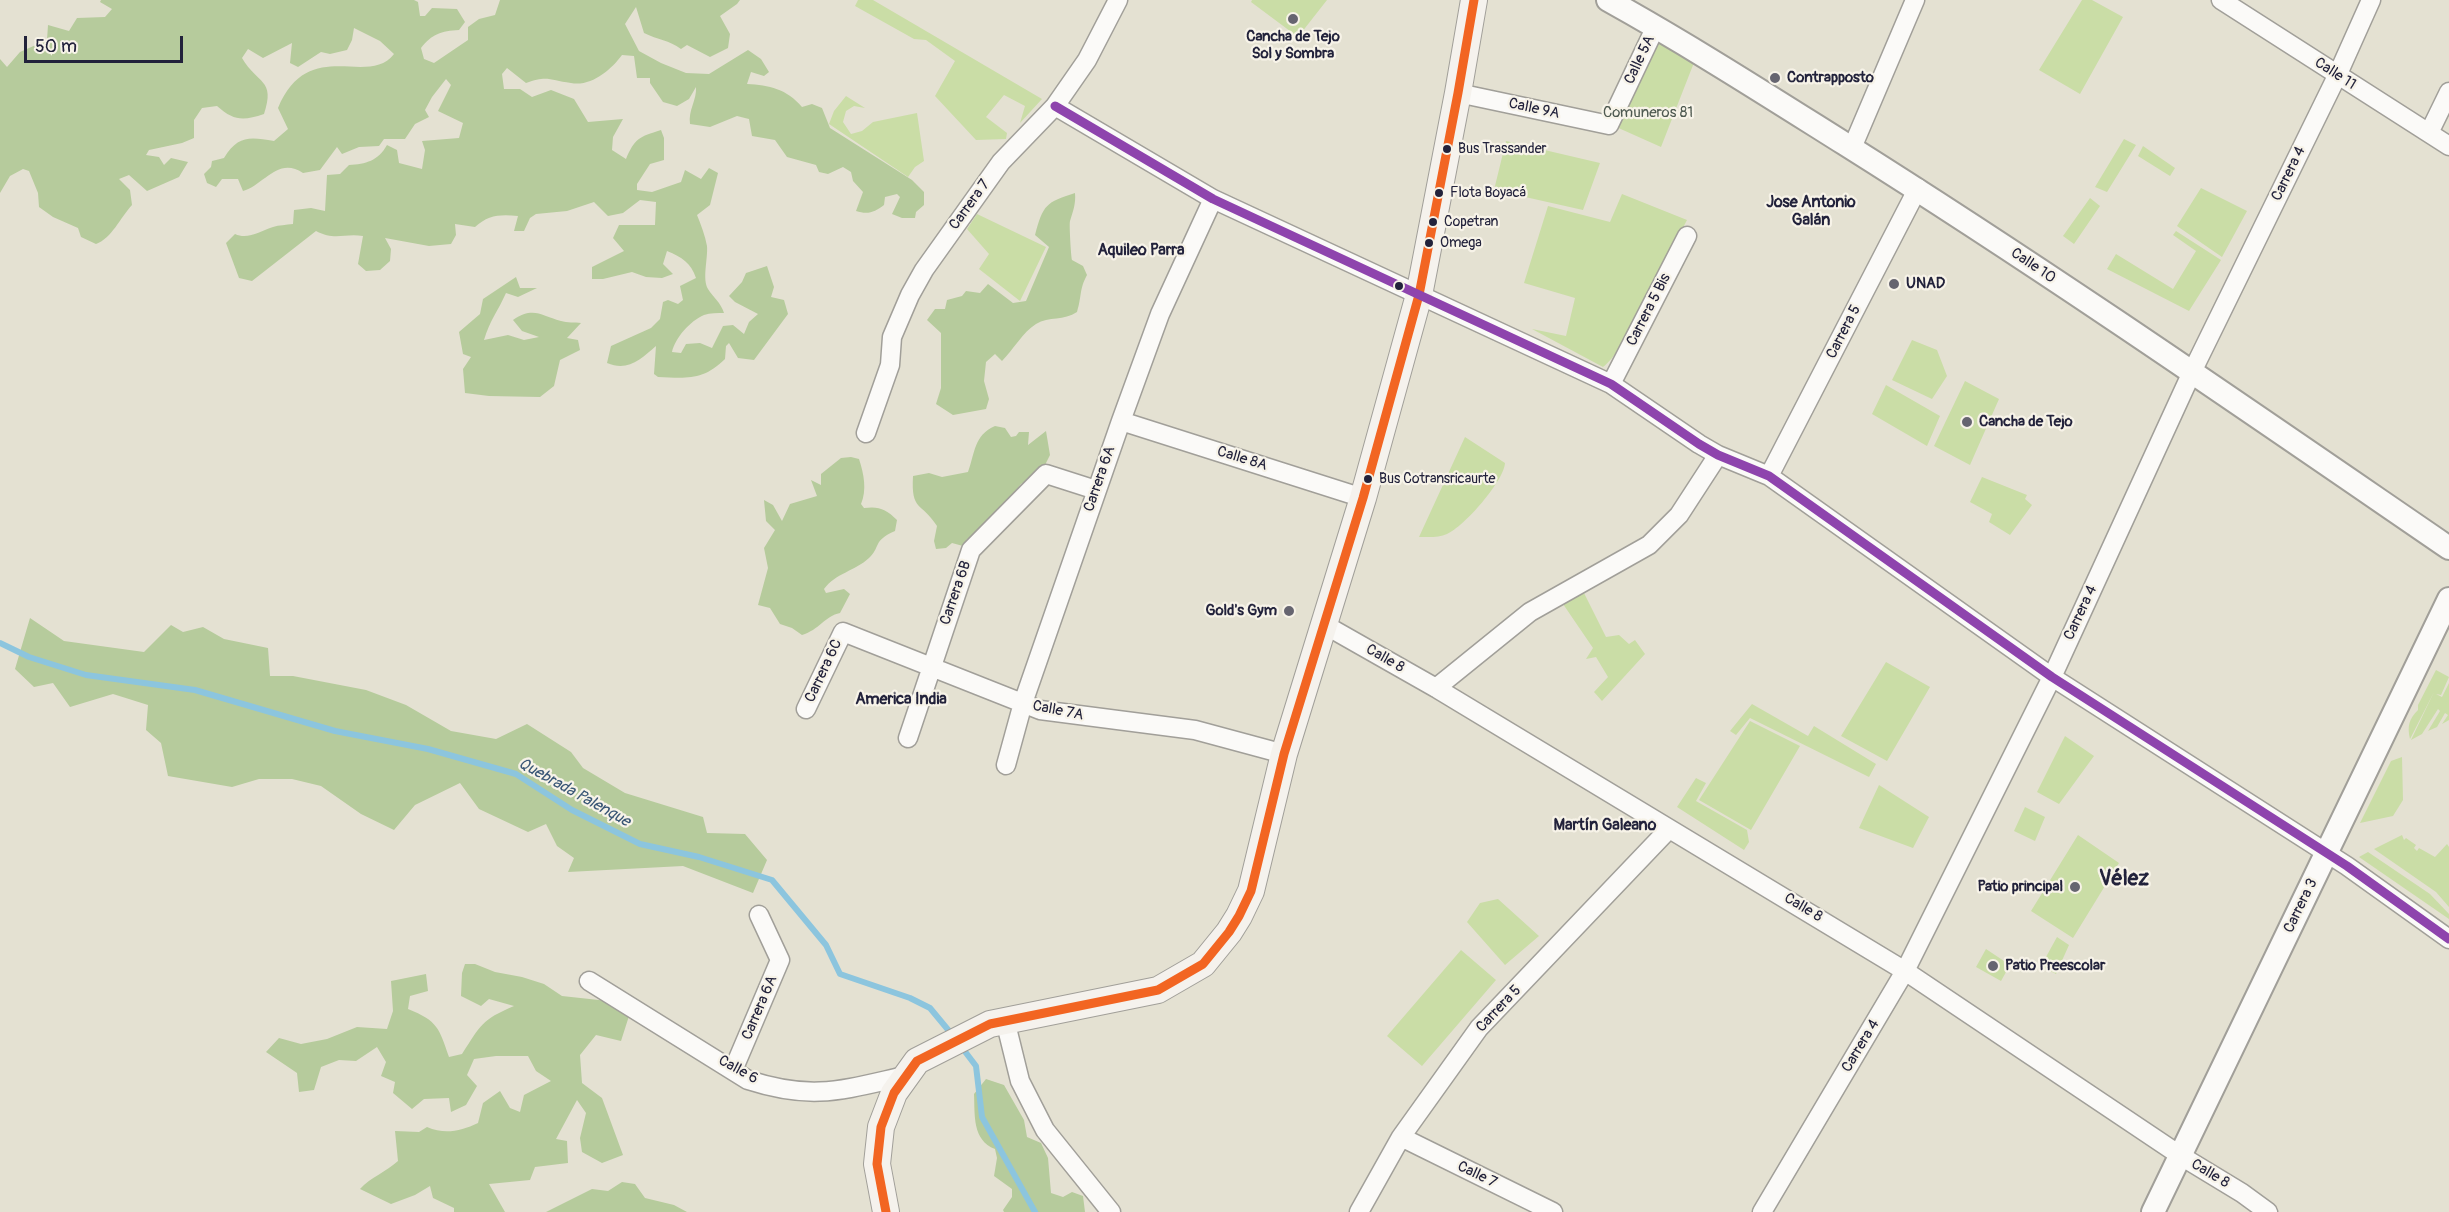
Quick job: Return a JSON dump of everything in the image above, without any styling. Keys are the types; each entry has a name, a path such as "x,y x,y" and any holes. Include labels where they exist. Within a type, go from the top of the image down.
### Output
{"main road":[{"path":"886,1212 879,1182 877,1145 886,1110 905,1076 917,1061 931,1052 994,1023 1158,990 1203,964 1229,932 1251,891 1284,754 1364,498 1419,296 1474,0"}],"street":[{"name":"Carrera 7","path":"866,433 890,365 892,337 910,295 924,270 1001,162 1055,106 1087,60 1118,0"},
{"name":"Calle 10","path":"1608,0 1656,26 1918,188 2449,548"},
{"path":"1852,148 1916,0"},
{"name":"Calle 11","path":"2221,0 2449,146"},
{"name":"Carrera 4","path":"1762,1212 1905,971 2052,677 2192,372 2337,76 2371,0"},
{"name":"Calle 5A","path":"1609,125 1656,26"},
{"path":"2429,133 2449,92"},
{"name":"Calle 9A","path":"1458,93 1609,125"},
{"path":"1055,106 1213,199 1611,384 1718,455 1769,476 2052,677 2348,866 2449,939"},
{"name":"Carrera 5","path":"1769,476 1918,188"},
{"name":"Carrera 6A","path":"1006,765 1023,703 1120,421 1160,314 1213,199"},
{"name":"Carrera 5 Bis","path":"1611,384 1687,236"},
{"name":"Calle 8A","path":"1120,421 1364,498"},
{"path":"1436,688 1530,612 1649,545 1679,515 1718,455"},
{"name":"Carrera 6B","path":"908,738 971,550 1046,474 1096,490"},
{"name":"Carrera 3","path":"2153,1212 2449,599"},
{"name":"Calle 8","path":"1325,625 1436,688 1905,971 2268,1212"},
{"name":"Calle 7A","path":"843,633 1040,710 1195,730 1284,754"},
{"name":"Carrera 6C","path":"806,709 843,633"},
{"name":"Carrera 5","path":"1359,1212 1401,1137 1479,1028 1669,829"},
{"name":"Carrera 6A","path":"734,1068 780,960 759,915"},
{"name":"Calle 6","path":"589,981 734,1068 748,1080 769,1086 810,1092 852,1089 905,1076"},
{"path":"994,1023 1045,1130 1111,1212"},
{"name":"Calle 7","path":"1401,1137 1553,1212"}],"green space":[{"path":"101,0 414,0 418,2 420,16 425,16 432,8 457,9 465,22 459,30 437,34 421,48 424,59 434,63 468,40 468,27 479,19 495,15 500,0 740,0 720,16 730,34 728,48 710,57 687,45 681,49 644,33 636,7 625,24 639,51 686,73 709,74 748,50 761,59 769,72 764,76 751,72 747,84 777,89 790,96 802,107 812,104 822,108 830,128 912,180 924,192 924,205 916,212 915,218 902,218 892,214 900,197 897,194 885,197 884,205 874,211 864,213 856,211 863,192 853,181 851,172 843,167 828,174 819,172 816,165 787,157 775,140 752,136 749,119 737,116 710,127 690,124 696,87 689,99 677,106 663,102 650,83 650,78 637,78 634,56 622,55 600,76 578,84 544,79 526,83 507,68 502,74 504,89 520,89 532,97 551,90 574,99 588,122 623,119 613,137 612,150 626,159 639,139 661,130 664,138 664,160 650,164 637,184 637,190 652,192 681,182 685,170 701,179 709,168 718,173 710,205 697,215 707,246 706,285 724,313 706,314 694,321 680,336 672,352 681,353 686,344 700,343 712,348 723,326 733,325 744,334 749,322 758,314 735,302 729,296 742,282 746,273 767,266 774,287 771,297 784,300 788,314 754,360 738,358 729,343 726,346 725,359 709,371 694,377 658,377 654,374 656,346 634,363 621,366 607,363 611,346 651,328 660,319 663,302 668,300 678,304 683,300 680,286 696,278 685,261 667,251 663,264 673,274 662,278 646,277 632,272 603,279 592,279 592,267 624,251 613,238 619,225 655,225 656,202 640,200 623,213 608,216 594,202 567,211 536,214 530,218 524,231 514,231 518,216 495,216 475,227 455,224 456,235 451,244 429,246 385,238 391,249 390,261 380,270 366,271 358,264 363,236 329,236 316,231 252,281 239,278 226,243 235,234 245,236 275,226 293,224 294,210 311,208 325,211 327,175 340,174 349,165 371,161 380,155 387,145 397,150 399,163 422,169 425,150 422,141 459,138 463,123 438,111 451,85 446,79 425,110 429,117 415,124 405,139 384,139 379,146 359,147 342,154 337,147 320,170 303,173 286,168 272,173 243,191 238,179 222,179 216,187 207,183 204,174 211,167 212,161 224,158 240,141 258,139 274,141 288,129 278,108 291,86 306,74 321,68 338,66 369,67 383,63 394,54 380,41 354,28 347,50 330,54 321,52 298,67 290,63 292,43 263,58 248,49 242,58 263,83 268,94 264,114 239,118 229,115 217,106 202,108 194,120 194,138 149,150 146,155 159,157 164,165 171,158 188,162 179,177 147,191 129,175 119,179 130,190 132,205 107,237 96,244 81,237 78,228 53,217 39,207 38,193 29,171 23,169 10,176 0,193 0,59 7,67 20,52 47,40 48,25 69,31 77,18 105,17 112,9 100,2"},
{"path":"858,0 873,0 1042,99 1020,123 1025,106 1004,95 986,117 1007,133 1006,139 976,140 935,96 955,61 926,40 914,39 855,6"},
{"name":"Cancha de Tejo Sol y Sombra","path":"1252,0 1327,0 1298,37 1251,2"},
{"path":"2082,0 2092,0 2123,17 2080,94 2039,70"},
{"name":"Comuneros 81","path":"1655,36 1695,60 1661,147 1614,126"},
{"path":"846,96 865,108 854,106 846,111 843,122 851,134 862,131 873,122 917,113 924,161 915,167 908,177 829,124 834,111"},
{"path":"2124,139 2136,145 2107,192 2095,187"},
{"path":"1506,141 1600,163 1583,210 1494,190"},
{"path":"2143,146 2175,168 2170,176 2138,156"},
{"path":"2201,188 2247,211 2222,257 2177,226"},
{"path":"1075,193 1075,204 1070,223 1072,260 1083,266 1087,275 1077,312 1067,317 1036,324 1002,361 995,354 986,362 984,381 989,399 986,409 953,415 936,404 941,388 941,333 927,320 935,309 945,309 947,300 962,296 966,291 980,293 988,284 1013,303 1026,301 1049,247 1035,235 1041,217 1052,202"},
{"path":"1622,194 1687,220 1635,322 1612,358 1603,367 1532,329 1566,336 1575,298 1524,283 1548,206 1610,222"},
{"path":"2090,198 2100,206 2074,244 2063,236"},
{"path":"977,214 1046,247 1020,301 979,269 989,254 967,229"},
{"path":"2176,231 2221,260 2189,311 2107,269 2116,254 2173,289 2196,251 2173,235"},
{"path":"516,277 520,288 537,288 518,297 506,293 484,340 508,335 524,340 539,337 522,331 513,320 520,316 537,313 563,322 581,323 567,338 578,340 580,350 560,360 554,386 540,397 465,393 463,369 471,357 463,354 459,332 480,314 483,299"},
{"path":"1912,340 1937,350 1947,376 1932,399 1892,380"},
{"name":"Cancha de Tejo","path":"1965,381 1999,399 1970,465 1934,446"},
{"path":"1886,385 1940,416 1927,446 1872,414"},
{"path":"995,426 1005,428 1011,437 1016,436 1019,432 1029,432 1028,445 1046,431 1050,455 1042,471 1021,484 981,534 967,539 963,546 952,543 946,548 936,549 934,541 937,526 915,501 913,476 929,473 942,477 968,472 979,440 983,434"},
{"path":"1465,437 1505,463 1503,471 1482,503 1454,530 1441,536 1419,537"},
{"path":"841,458 859,459 862,470 864,488 861,504 864,508 874,507 889,513 897,520 895,531 880,541 873,554 864,562 840,576 824,589 826,593 844,589 850,594 840,613 802,635 780,624 770,608 758,605 768,568 764,548 775,530 766,521 764,500 773,505 782,521 790,504 817,496 811,480 821,485 821,474"},
{"path":"1982,477 2027,495 2025,499 2032,505 2010,535 1989,522 1992,514 1970,502"},
{"path":"1584,593 1606,637 1619,635 1629,644 1635,640 1645,654 1602,701 1594,692 1608,677 1596,657 1586,659 1593,648 1563,604"},
{"path":"30,618 64,641 144,652 171,625 183,632 203,627 224,639 268,648 270,676 293,676 366,690 406,705 451,731 496,739 527,724 571,752 583,768 625,793 703,817 707,833 745,834 767,860 753,893 683,866 568,872 574,858 557,846 546,824 528,832 479,809 460,783 415,805 394,830 361,814 321,786 292,779 259,779 232,787 168,776 161,743 146,730 148,705 113,694 70,707 53,683 34,687 15,669"},
{"path":"1886,662 1930,687 1887,761 1841,736"},
{"path":"2436,670 2449,677 2441,695 2436,694 2442,697 2449,683 2449,720 2442,724 2448,715 2445,713 2437,727 2428,731 2440,711 2438,709 2422,734 2411,740 2434,692 2410,739 2410,723"},
{"path":"1752,704 1808,736 1814,726 1876,764 1869,777 1750,718 1736,735 1730,731"},
{"path":"1750,721 1800,746 1751,830 1699,800"},
{"path":"2065,736 2094,756 2059,804 2037,792"},
{"path":"2402,757 2403,800 2393,816 2360,823 2391,761"},
{"path":"1696,778 1706,783 1696,801 1747,830 1749,842 1744,850 1677,807"},
{"path":"1879,785 1929,817 1913,848 1859,828"},
{"path":"2025,807 2045,817 2035,841 2014,831"},
{"name":"Patio principal","path":"2078,835 2119,863 2073,938 2031,911"},
{"path":"2402,835 2404,840 2406,838 2416,845 2414,848 2417,851 2419,848 2435,857 2447,844 2449,847 2449,907 2436,892 2374,849"},
{"path":"2368,852 2430,894 2449,914 2449,919 2359,857"},
{"path":"1498,899 1539,936 1505,965 1467,922 1480,903"},
{"path":"2057,937 2069,945 2056,974 2041,966"},
{"name":"Patio Preescolar","path":"1986,949 2010,965 2001,981 1976,967"},
{"path":"1461,950 1496,980 1422,1066 1387,1036"},
{"path":"465,964 475,964 495,972 544,984 562,996 608,1001 629,1016 621,1041 596,1035 580,1055 582,1083 602,1098 623,1155 602,1163 582,1152 580,1138 586,1113 577,1100 556,1139 567,1141 568,1163 535,1167 530,1180 489,1184 505,1212 454,1212 454,1208 433,1198 430,1186 415,1195 391,1204 360,1189 398,1161 395,1131 419,1132 427,1127 440,1131 453,1131 472,1126 478,1123 483,1103 500,1091 510,1108 520,1112 524,1095 551,1081 536,1071 528,1056 474,1059 467,1075 477,1086 466,1105 451,1112 449,1098 424,1099 412,1109 393,1093 395,1082 381,1076 386,1062 377,1047 356,1061 339,1060 321,1067 314,1090 299,1092 297,1073 266,1052 279,1038 301,1044 327,1039 357,1027 387,1029 393,1011 391,981 426,974 428,991 410,996 408,1009 432,1022 440,1032 449,1057 462,1054 483,1024 514,1006 489,999 481,1006 461,996 462,973"},
{"path":"986,1079 1004,1085 1024,1120 1027,1137 1041,1143 1048,1158 1051,1193 1063,1197 1072,1192 1083,1196 1085,1212 1004,1212 1003,1210 1012,1197 1012,1189 994,1176 997,1158 995,1149 982,1140 976,1126 974,1094"},
{"path":"622,1182 635,1184 645,1198 674,1205 687,1212 546,1212 592,1189 608,1191"}],"waterway":[{"name":"Quebrada Palenque","path":"0,643 29,657 86,675 195,690 335,731 428,749 516,774 572,810 640,844 699,857 772,880 826,945 840,974 910,998 930,1008 954,1037"},
{"name":"Quebrada Palenque","path":"960,1045 976,1066 982,1117 1035,1212"}],"transit line":[{"path":"886,1212 877,1164 881,1127 894,1093 917,1061 990,1024 1158,990 1203,964 1239,916 1251,891 1284,754 1363,498 1419,295 1474,0"},
{"path":"1055,106 1213,199 1611,384 1699,444 1718,455 1769,476 2052,677 2347,866 2449,939"}],"place":[{"name":"Cancha de Tejo Sol y Sombra","path":"1293,19"},
{"name":"Contrapposto","path":"1775,78"},
{"name":"Bus Trassander","path":"1447,149"},
{"name":"Flota Boyacá","path":"1439,193"},
{"name":"Copetran","path":"1433,222"},
{"name":"Omega","path":"1429,243"},
{"name":"UNAD","path":"1894,284"},
{"name":"Cancha de Tejo","path":"1967,422"},
{"name":"Bus Cotransricaurte","path":"1368,479"},
{"name":"Gold's Gym","path":"1289,611"},
{"name":"Patio principal","path":"2075,887"},
{"name":"Patio Preescolar","path":"1993,966"}],"district":[{"name":"Jose Antonio Galán","path":"1811,212"},
{"name":"Aquileo Parra","path":"1141,251"},
{"name":"America India","path":"901,700"},
{"name":"Martín Galeano","path":"1605,826"},
{"name":"Vélez","path":"2124,880"}]}
